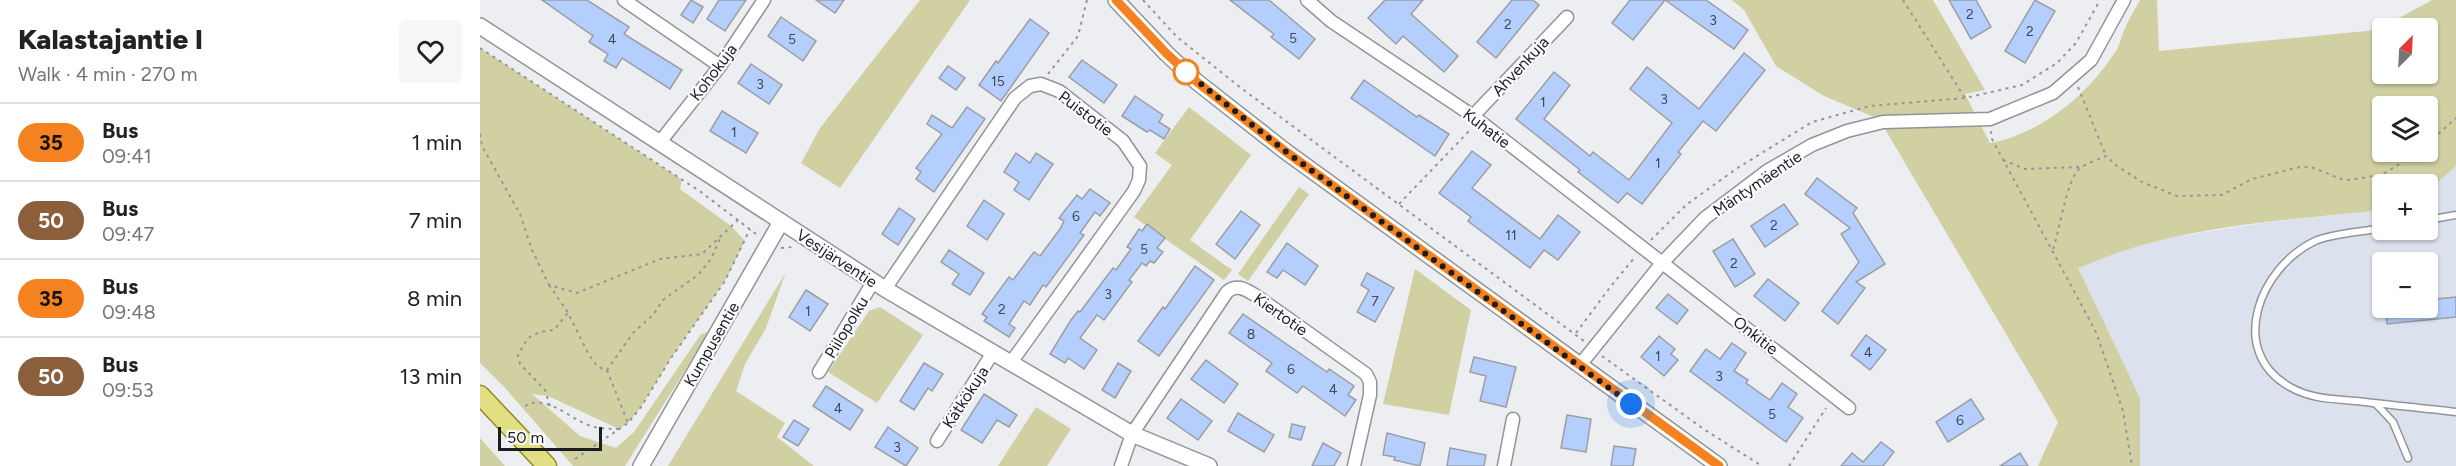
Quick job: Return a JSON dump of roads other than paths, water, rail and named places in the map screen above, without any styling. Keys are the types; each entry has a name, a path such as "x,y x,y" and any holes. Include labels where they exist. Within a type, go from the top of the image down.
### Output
{"main road":[{"path":"480,395 547,466"}],"street":[{"path":"624,0 720,66"},
{"name":"Kohokuja","path":"660,142 720,66 764,0"},
{"name":"Kuhatie","path":"1307,0 1331,21 1473,116 1662,263"},
{"name":"Mäntymäentie","path":"1580,365 1662,263 1705,218 1767,171 1812,146 1847,131 1883,122 1990,119 2053,93 2074,78 2091,60 2124,0"},
{"path":"1121,2 1166,53 1206,89 1285,151 1719,466"},
{"name":"Ahvenkuja","path":"1473,116 1567,16"},
{"name":"Vesijärventie","path":"480,26 879,285 993,354 1132,434 1209,466"},
{"name":"Puistotie","path":"879,285 1016,98 1030,86 1041,84 1059,92 1123,141 1140,166 1138,180 1134,191 1010,364"},
{"name":"Kumpusentie","path":"641,466 781,222"},
{"name":"Onkitie","path":"1662,263 1849,408"},
{"name":"Piilopolku","path":"819,372 879,285"},
{"name":"Kiertotie","path":"1132,434 1227,292 1231,288 1240,287 1255,295 1366,374 1370,382 1370,395 1354,466"},
{"name":"Kätkökuja","path":"937,441 993,354"},
{"path":"1504,466 1513,419"},
{"path":"1121,466 1132,434"}],"lane":[{"path":"2438,218 2456,215"},
{"path":"2372,230 2316,240 2282,266 2265,288 2255,320 2257,344 2267,367 2278,379 2292,388 2319,399 2456,412"},
{"path":"2375,404 2393,422 2408,459"}]}
